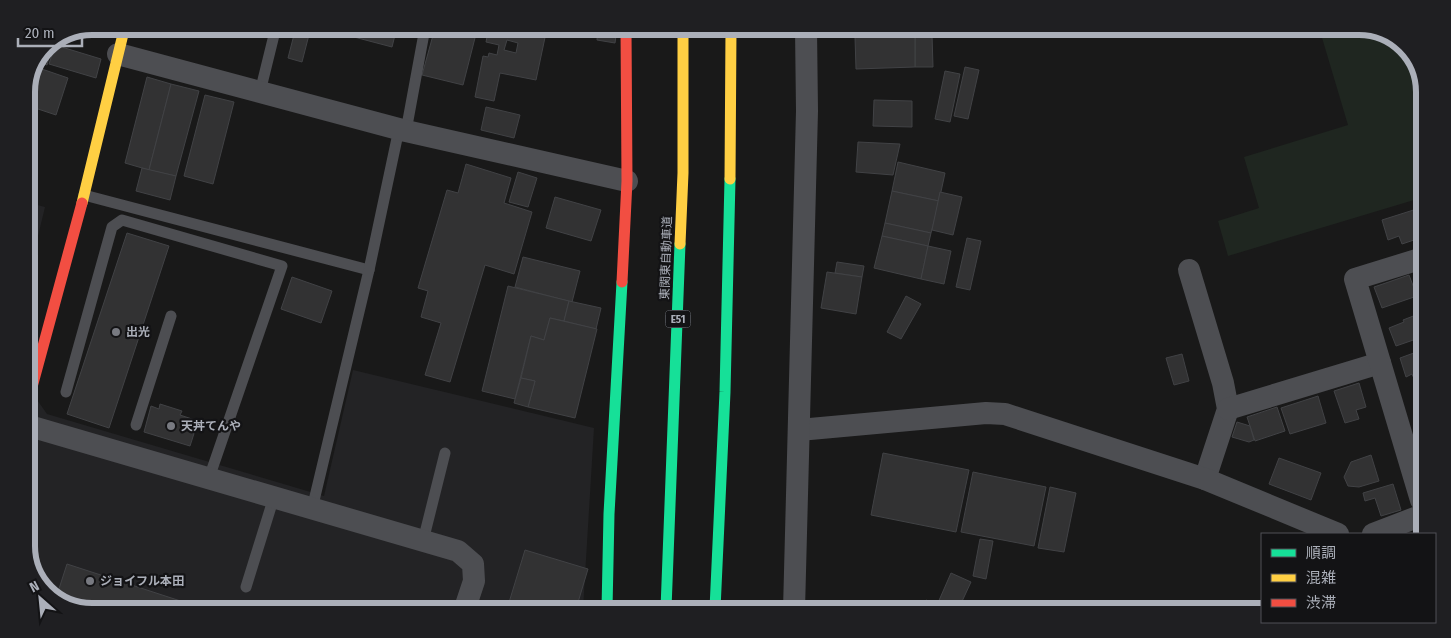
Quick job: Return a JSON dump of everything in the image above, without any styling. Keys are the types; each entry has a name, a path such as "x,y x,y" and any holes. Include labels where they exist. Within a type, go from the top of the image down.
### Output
{"main road":[{"path":"35,376 84,195 123,35"},
{"path":"607,603 609,514 627,181 626,35"},
{"name":"東関東自動車道","path":"666,603 683,173 683,35"},
{"path":"715,603 720,528 730,152 731,35"},
{"path":"720,528 727,582"}],"street":[{"path":"794,603 807,111 806,35"},
{"path":"118,54 402,130 627,181"},
{"path":"1416,260 1355,279 1416,486"},
{"path":"1189,270 1223,383 1228,409 1205,479"},
{"path":"1228,409 1380,363"},
{"path":"799,430 986,413 1005,414 1205,479 1336,533"},
{"path":"35,428 458,551 473,564 474,581 467,603"},
{"path":"1376,533 1416,518"}],"lane":[{"path":"260,92 274,35"},
{"path":"312,509 423,35"},
{"path":"84,195 369,270"},
{"path":"66,392 112,227 122,220 282,266 216,464 209,478"},
{"path":"136,425 171,316"},
{"path":"423,541 445,453"},
{"path":"246,587 274,497"}],"shaded area":[{"path":"1321,35 1359,35 1381,39 1394,47 1408,63 1416,88 1416,199 1228,256 1218,221 1259,208 1244,157 1348,125"},
{"path":"35,204 45,207 35,249"},
{"name":"ジョイフル本田","path":"353,370 594,428 583,603 92,603 70,599 65,596 65,573 42,573 35,550 35,397 47,414 324,496"}],"building":[{"path":"294,35 309,35 302,62 288,58"},
{"path":"346,35 395,35 392,47"},
{"path":"433,35 476,35 463,85 422,75"},
{"path":"487,35 546,35 536,80 500,73 494,101 475,97 483,56 488,57 489,53 497,55 499,45 486,42","holes":["507,40 518,43 516,53 504,50"]},
{"path":"597,35 616,35 615,43 597,40"},
{"path":"915,35 932,35 933,67 915,67"},
{"path":"915,35 915,67 856,69 855,37"},
{"path":"58,46 101,59 96,78 49,64 54,49"},
{"path":"50,54 47,65 43,64"},
{"path":"965,67 979,70 968,119 954,116"},
{"path":"40,69 68,78 56,115 35,108 35,88"},
{"path":"945,71 960,74 950,122 935,119"},
{"path":"147,77 171,84 149,170 125,163"},
{"path":"171,84 199,91 176,176 149,170"},
{"path":"205,95 234,102 213,184 184,176"},
{"path":"874,100 912,101 912,127 873,126"},
{"path":"486,107 520,115 514,138 481,130"},
{"path":"858,142 900,144 893,175 856,172"},
{"path":"898,162 945,173 939,201 892,191"},
{"path":"466,164 511,178 504,203 532,212 514,274 485,265 450,382 425,375 441,323 421,317 428,291 418,288 447,190 458,193"},
{"path":"142,168 176,176 170,200 136,191"},
{"path":"518,172 537,178 528,207 509,202"},
{"path":"892,191 939,201 931,233 885,223"},
{"path":"940,192 962,197 953,235 932,230"},
{"path":"555,197 601,210 591,241 546,228"},
{"path":"1416,209 1416,239 1402,244 1399,236 1388,240 1382,220"},
{"path":"885,223 931,233 928,246 882,236"},
{"path":"127,233 169,246 109,428 67,414"},
{"path":"882,236 928,246 921,279 874,268"},
{"path":"967,238 981,241 970,290 956,287"},
{"path":"928,246 951,251 944,284 921,279"},
{"path":"523,257 580,271 572,302 515,287"},
{"path":"837,262 864,266 862,277 835,273"},
{"path":"827,272 862,277 856,314 821,308"},
{"path":"1409,275 1416,296 1382,308 1374,287"},
{"path":"292,277 332,291 321,323 281,309"},
{"path":"508,286 569,301 564,321 550,318 544,340 531,336 515,399 482,391"},
{"path":"906,296 921,304 901,339 887,332"},
{"path":"569,301 601,308 596,329 564,321"},
{"path":"1416,315 1416,339 1396,346 1389,328 1404,322 1403,320"},
{"path":"550,318 597,329 575,418 528,407 535,381 521,378 531,336 544,340"},
{"path":"1416,352 1416,381 1412,374 1406,377 1400,358"},
{"path":"1182,354 1189,381 1174,385 1166,358"},
{"path":"521,378 535,381 528,407 514,403"},
{"path":"1359,383 1366,407 1356,410 1359,419 1345,423 1334,391"},
{"path":"1318,396 1326,423 1290,434 1281,408"},
{"name":"天丼てんや","path":"160,404 182,411 180,415 198,421 190,446 144,432 151,406 159,409"},
{"path":"1277,407 1285,431 1255,441 1247,417"},
{"path":"1237,422 1250,426 1254,440 1249,442 1232,437"},
{"path":"883,453 969,470 956,532 871,515"},
{"path":"1371,455 1379,481 1359,487 1348,486 1344,477 1351,462"},
{"path":"1279,458 1321,473 1311,500 1269,484"},
{"path":"973,472 1046,487 1034,546 961,532"},
{"path":"1393,484 1401,510 1381,516 1375,498 1365,501 1363,493"},
{"path":"1050,487 1076,493 1064,552 1038,548"},
{"path":"980,539 993,541 986,579 973,576"},
{"path":"525,550 588,569 578,603 509,603"},
{"name":"ジョイフル本田","path":"67,564 187,603 92,603 70,599 65,596 64,573"},
{"path":"951,573 971,582 961,603 938,603"}],"traffic: fast":[{"path":"715,603 725,392 730,179"},
{"path":"666,603 680,244"},
{"path":"607,603 609,514 622,282"}],"traffic: slow":[{"path":"82,203 123,35"},
{"path":"680,244 683,173 683,35"},
{"path":"730,179 731,35"}],"traffic: jam":[{"path":"622,282 627,181 626,35"},
{"path":"35,376 82,203"}],"place":[{"name":"出光","path":"116,332"},
{"name":"天丼てんや","path":"171,426"},
{"name":"ジョイフル本田","path":"90,581"}]}
